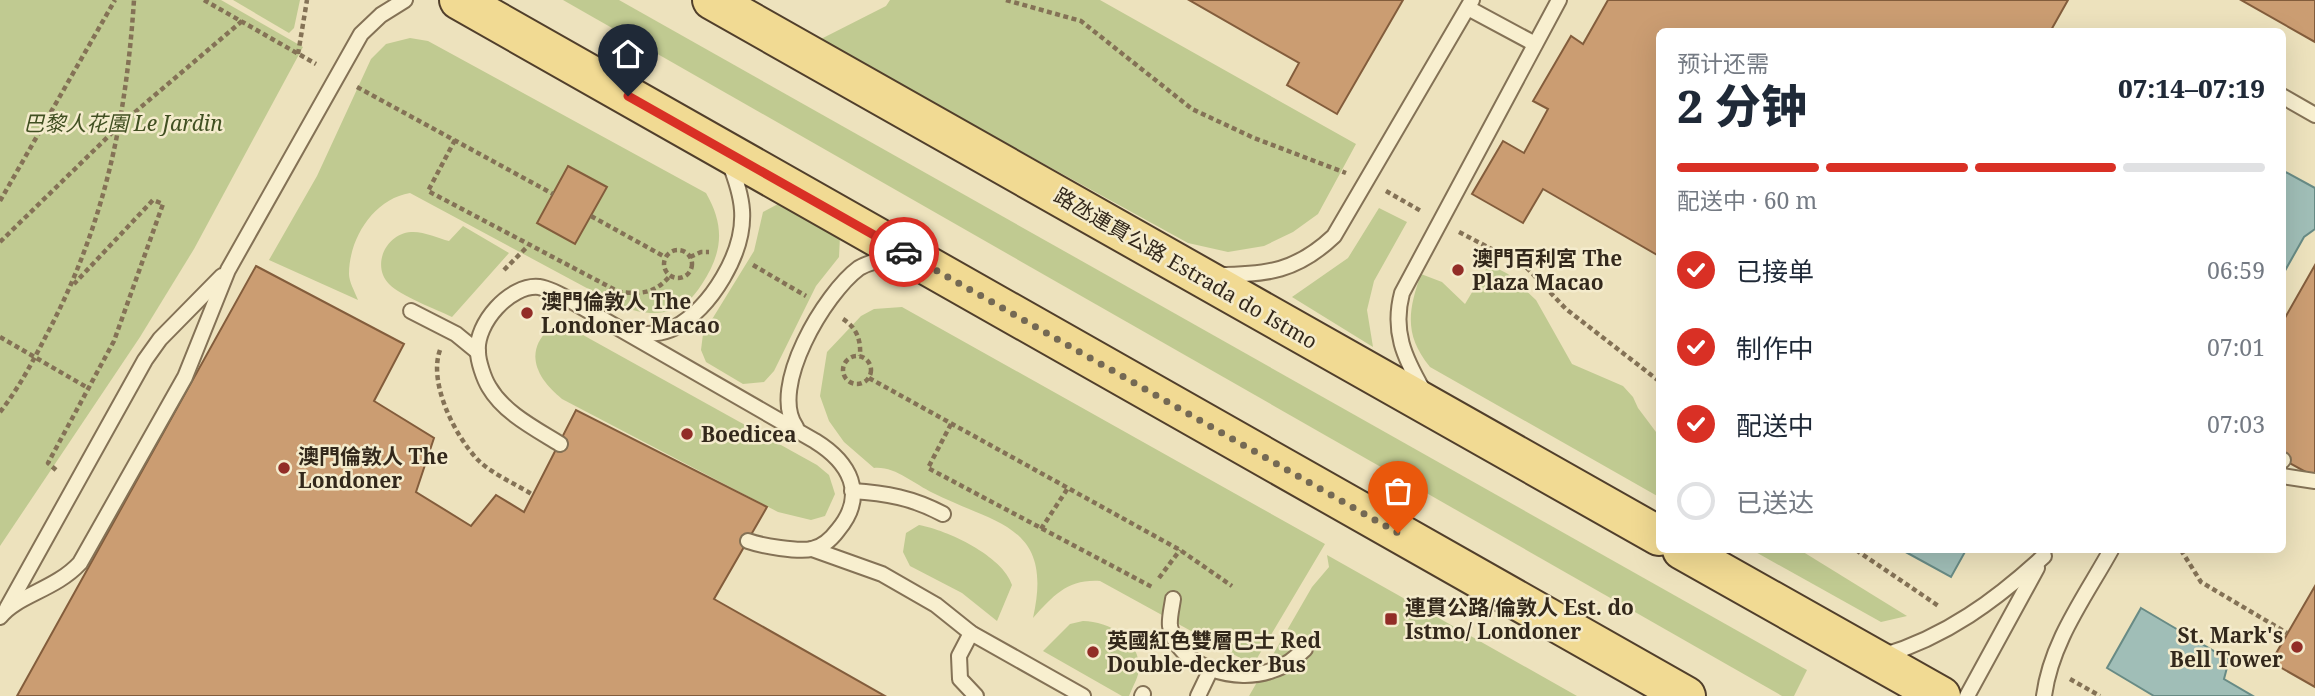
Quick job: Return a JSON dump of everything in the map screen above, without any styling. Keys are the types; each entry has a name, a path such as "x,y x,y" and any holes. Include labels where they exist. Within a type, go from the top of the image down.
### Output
{"main road":[{"path":"459,0 1683,695"},
{"name":"路氹連貫公路 Estrada do Istmo","path":"712,0 1656,534"},
{"path":"1687,553 1941,696"}],"lane":[{"path":"4,613 58,583 79,564 185,377 228,270 361,34 381,15 405,0"},
{"path":"1433,408 1398,342 1397,312 1402,293 1559,0"},
{"path":"1186,268 1211,275 1257,274 1284,270 1312,257 1334,236 1470,4 1535,44"},
{"path":"2286,98 2315,115"},
{"path":"629,334 652,334 673,329 703,306 723,275 734,254 742,210 725,151"},
{"path":"799,431 788,416 786,398 798,356 826,307 861,267 906,254"},
{"path":"4,613 160,339 228,270"},
{"path":"560,444 522,420 488,387 478,352 480,335 497,308 526,289 539,287 553,292 799,431 843,462 852,481 849,513 827,541 812,550"},
{"path":"411,311 456,334 478,352"},
{"path":"2286,477 2315,481"},
{"path":"852,491 891,494 919,501 943,514"},
{"path":"748,541 812,550 882,574 936,605 971,633 1083,696"},
{"path":"1874,658 1909,648 1948,629 1985,606 2046,553"},
{"path":"1967,696 2046,553"},
{"path":"2045,696 2048,666 2057,646 2110,553"},
{"path":"1172,598 1170,625 1179,648 1211,669 1226,674 1270,672 1287,664 1305,649"},
{"path":"971,633 959,656 960,679 976,696"},
{"path":"1198,696 1211,669"}],"path":[{"path":"0,201 115,0"},
{"path":"0,412 35,357 74,284 97,222 121,124 134,0"},
{"path":"204,0 337,77 553,194"},
{"path":"298,54 307,0"},
{"path":"1006,0 1081,21 1192,109 1254,138 1367,181"},
{"path":"0,242 121,124 242,21"},
{"path":"455,140 428,191 619,292 644,294 660,286 669,276"},
{"path":"74,284 153,200 163,204 114,341 48,463 74,488"},
{"path":"591,216 665,257"},
{"path":"1487,247 1526,267 1566,309 1656,379"},
{"path":"673,250 683,250 690,257 692,267 687,275 678,279 669,276 663,267 665,257 673,250"},
{"path":"0,337 88,388"},
{"path":"855,355 865,357 872,367 869,378 860,384 849,382 842,373 845,361 855,355"},
{"path":"869,378 1180,550 1232,586"},
{"path":"951,424 928,468 1151,588 1180,550"},
{"path":"1041,529 1068,488"},
{"path":"2183,553 2201,582 2287,633"}],"green space":[{"name":"巴黎人花園 Le Jardin","path":"0,0 221,0 303,47 194,249 140,337 0,546"},
{"path":"233,0 300,0 294,28 289,33"},
{"path":"563,0 619,0 1807,670 1794,696 1782,696"},
{"path":"890,0 1100,0 1356,144 1318,214 1293,232 1264,246 1228,252 1188,243 819,40 886,6"},
{"path":"410,38 428,41 706,193 719,228 718,250 709,272 691,299 671,311 659,313 622,307 410,193 385,203 366,222 359,234 353,247 349,274 358,300 269,260 317,176 371,59 386,44"},
{"path":"778,204 840,236 839,257 816,286 774,371 764,382 743,384 706,362 701,350 703,334 754,251 763,212"},
{"path":"1379,208 1407,222 1374,281 1367,310 1373,347 1292,297 1348,258"},
{"path":"463,226 509,253 452,317 410,298 389,284 381,268 381,260 388,244 394,238 416,232 449,241"},
{"path":"1489,264 1508,274 1536,300 1572,364 1623,386 1656,432 1656,495 1430,367 1412,333 1411,311 1421,274 1442,282 1465,304"},
{"path":"902,307 1325,544 1253,665 1100,581 1079,583 1062,590 1033,618 1037,587 1035,564 1027,546 1015,533 998,522 933,493 897,473 874,468 844,442 829,421 820,396 827,352 861,316 874,309"},
{"path":"560,328 583,335 817,465 829,475 835,494 825,516 811,520 778,512 562,399 540,375 535,357 541,338 549,329"},
{"path":"919,525 944,532 973,546 1007,574 1012,585 997,621 962,593 910,566 903,552 906,533"},
{"path":"1757,553 1805,553 1907,616 1881,622"},
{"path":"1327,555 1577,696 1249,696 1312,587 1329,567"},
{"path":"1083,621 1103,624 1122,634 1135,650 1139,670 1129,696 1122,696 1043,651 1070,624"}],"water":[{"path":"2286,172 2315,188 2315,229 2304,237 2286,269"},
{"path":"1907,553 1964,553 1951,577"},
{"path":"2141,608 2229,660 2224,679 2253,696 2154,696 2107,668"}],"building":[{"path":"1189,0 1403,0 1337,114 1287,85 1299,63"},
{"path":"1608,0 2068,0 2052,28 1656,28 1656,254 1543,189 1523,223 1472,194 1503,141 1524,153 1548,109 1533,101 1571,36 1583,44"},
{"path":"2241,0 2315,0 2315,42"},
{"path":"568,166 607,187 575,244 537,223"},
{"path":"2315,265 2315,477 2286,461 2286,316"},
{"name":"澳門倫敦人 The Londoner","path":"256,266 404,344 374,401 434,438 416,492 471,526 496,495 524,512 576,410 767,507 714,599 885,696 17,696"},
{"name":"St. Mark's Bell Tower","path":"2315,586 2315,687 2271,662"}],"way so far":[{"path":"904,252 1398,533"}],"place":[{"name":"澳門百利宮 The Plaza Macao","path":"1458,270"},
{"name":"澳門倫敦人 The Londoner Macao","path":"527,313"},
{"name":"Boedicea","path":"687,434"},
{"name":"澳門倫敦人 The Londoner","path":"284,468"},
{"name":"連貫公路/倫敦人 Est. do Istmo/ Londoner","path":"1391,619"},
{"name":"St. Mark's Bell Tower","path":"2297,647"},
{"name":"英國紅色雙層巴士 Red Double-decker Bus","path":"1093,652"}],"route":[{"path":"628,96 904,252"}]}
